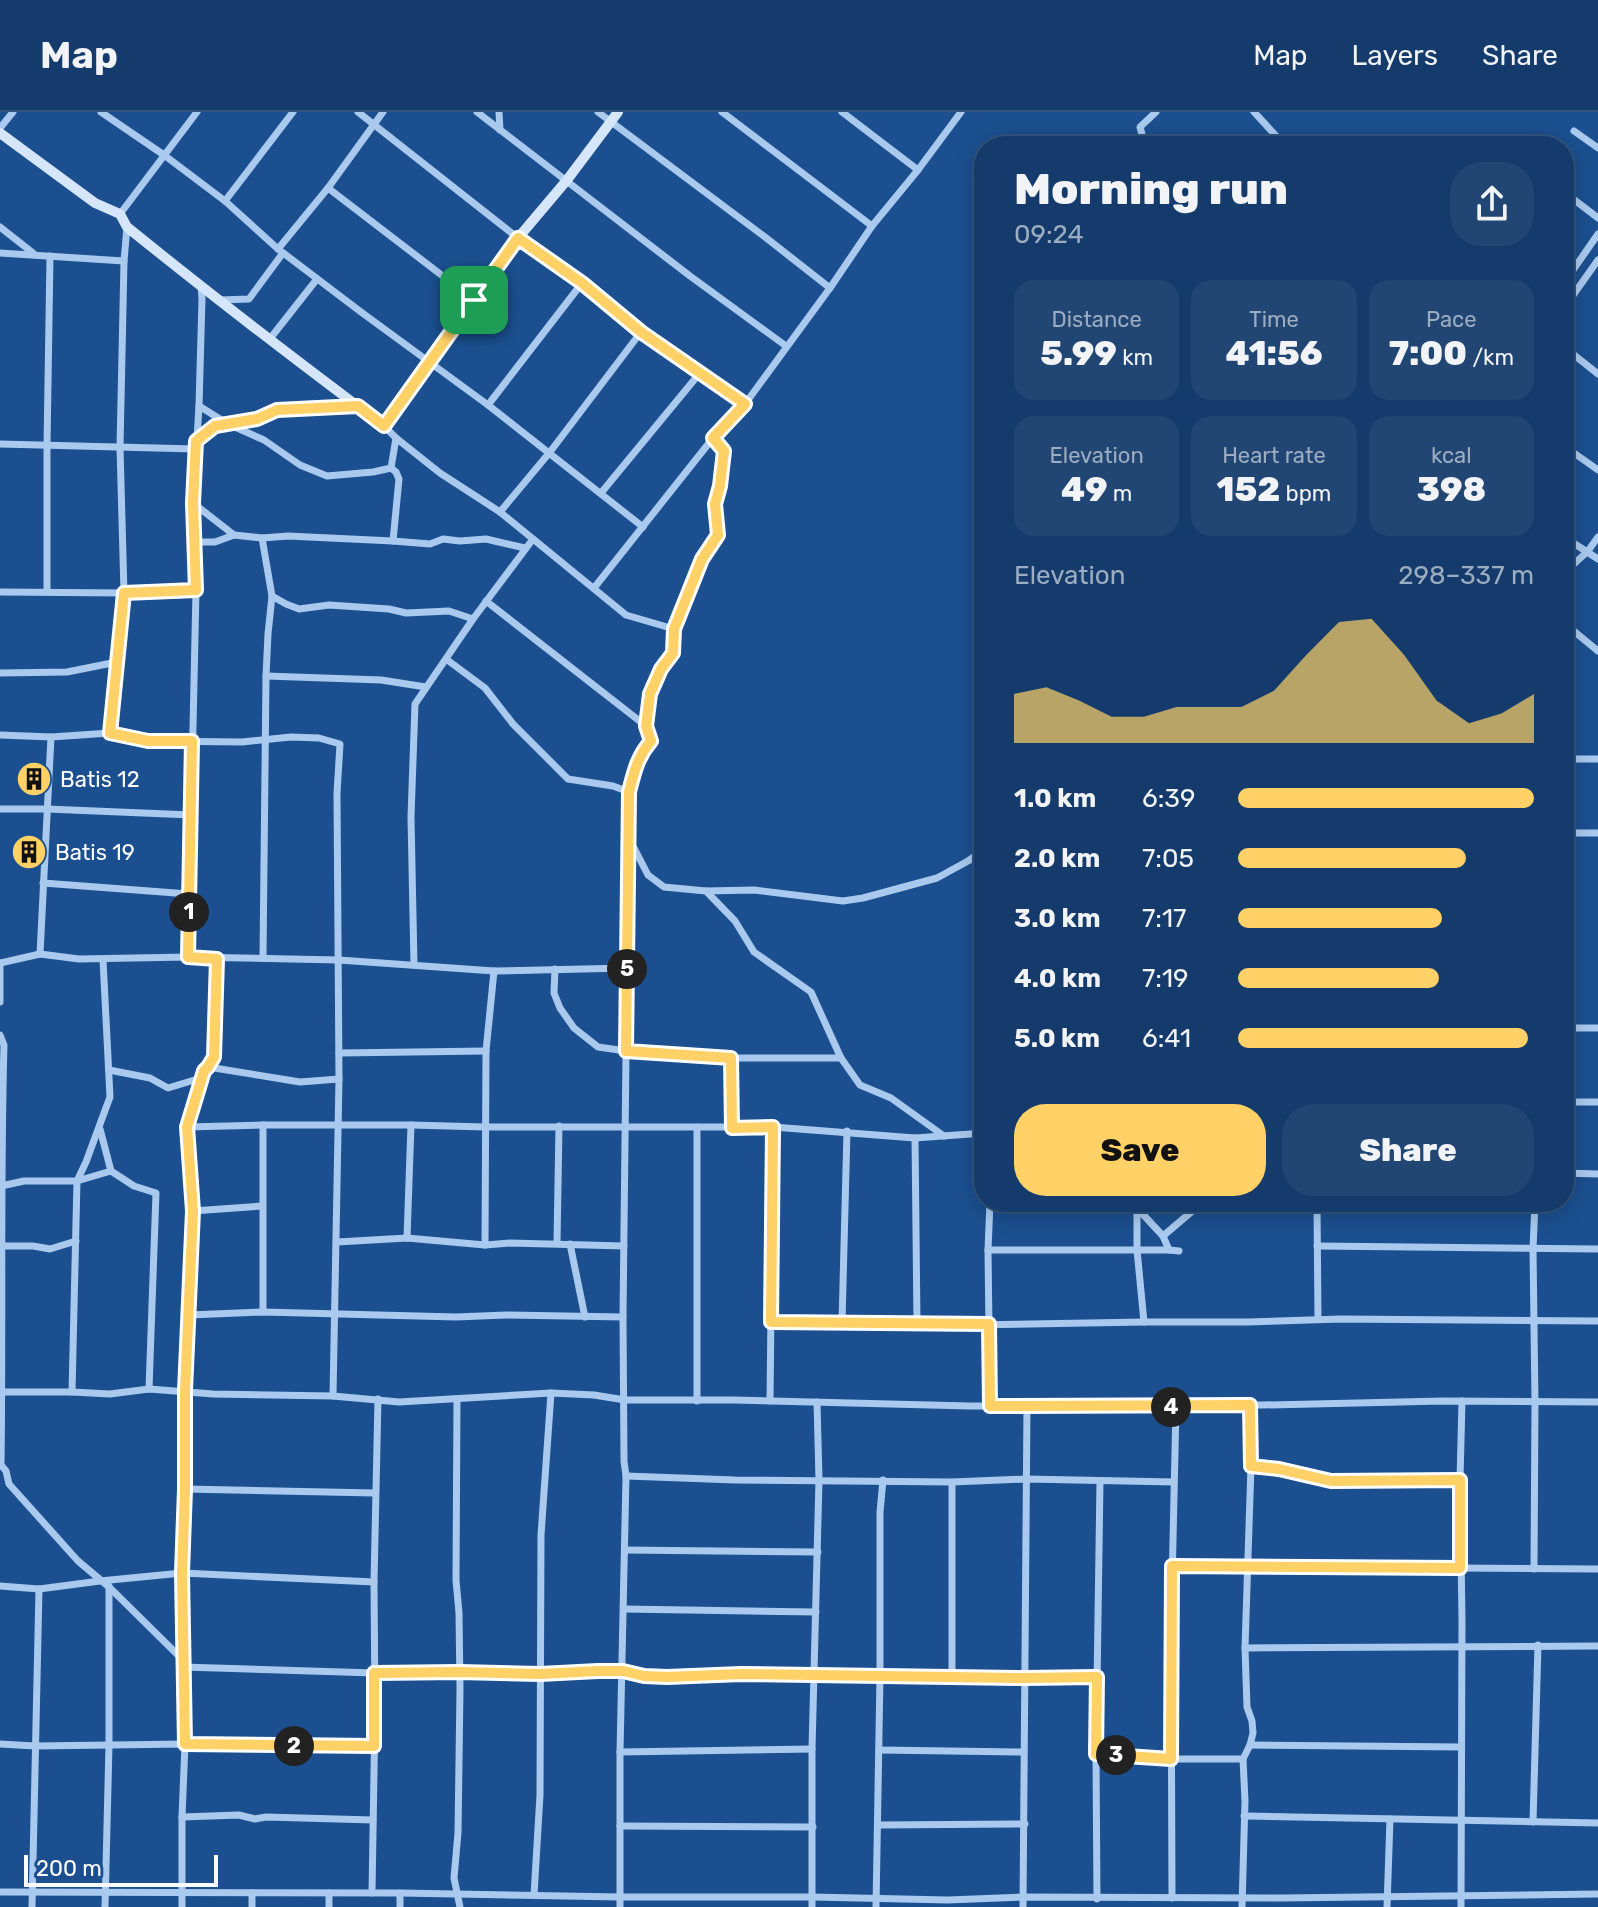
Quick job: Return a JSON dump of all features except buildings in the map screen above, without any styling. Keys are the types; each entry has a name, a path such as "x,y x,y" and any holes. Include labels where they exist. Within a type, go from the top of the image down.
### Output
{"street":[{"path":"13,112 0,131 95,203 120,214 127,227 218,300 384,426 440,473 500,512 626,615 674,629"},
{"path":"101,112 225,201 280,251 550,452 643,527"},
{"path":"120,214 197,112"},
{"path":"225,201 293,112"},
{"path":"358,112 518,238 582,283 641,332 745,404"},
{"path":"202,299 249,299 280,251 383,112"},
{"path":"477,112 786,346"},
{"path":"499,112 500,130"},
{"path":"598,112 614,117 830,288"},
{"path":"722,112 872,226"},
{"path":"842,112 918,170"},
{"path":"594,588 713,438 745,404 872,226 961,112"},
{"path":"1142,136 1140,127 1156,112"},
{"path":"1254,112 1276,136"},
{"path":"384,426 518,238 614,117"},
{"path":"1574,131 1598,148"},
{"path":"328,188 474,300"},
{"path":"1574,200 1598,218"},
{"path":"0,227 35,254"},
{"path":"110,733 124,593 120,447 127,227"},
{"path":"1574,269 1598,234"},
{"path":"0,253 124,261"},
{"path":"47,591 50,256"},
{"path":"1574,294 1598,260"},
{"path":"269,340 317,279"},
{"path":"488,405 582,283"},
{"path":"188,957 196,590 193,503 199,406 201,286"},
{"path":"500,512 641,332"},
{"path":"1574,355 1598,374"},
{"path":"601,493 699,374"},
{"path":"199,406 228,424 264,440 300,465 327,476 391,468 399,479 393,541"},
{"path":"0,444 196,445 215,426 257,419 277,410 358,406"},
{"path":"391,468 396,438"},
{"path":"620,1907 626,1476 623,1317 629,792 636,764 651,741 646,726 650,694 661,669 673,653 674,629 702,559 718,535 715,504 724,451 713,438"},
{"path":"1574,453 1598,470"},
{"path":"193,503 234,535"},
{"path":"194,542 215,542 234,535 430,544 443,539 486,539 525,548"},
{"path":"1574,564 1598,537"},
{"path":"262,538 272,596 266,676 263,958"},
{"path":"414,965 411,817 415,704 533,539"},
{"path":"1574,543 1598,559"},
{"path":"0,592 196,590"},
{"path":"272,596 299,609 329,605 406,613 449,611 473,619"},
{"path":"486,601 646,726"},
{"path":"1574,631 1598,651"},
{"path":"446,659 485,688 513,724 568,779 613,786 629,792"},
{"path":"0,673 67,672 117,662"},
{"path":"266,676 381,680 426,687"},
{"path":"0,735 51,737 110,733 148,741 242,742 291,737 319,738 340,744 337,793 339,1126 333,1396"},
{"path":"40,954 51,737"},
{"path":"1574,759 1598,759"},
{"path":"0,809 191,815"},
{"path":"628,824 632,844 648,875 664,887 706,891 754,890 843,901 937,878 974,857"},
{"path":"1574,833 1598,833"},
{"path":"43,883 189,894"},
{"path":"706,891 735,921 754,952 811,992 841,1058 860,1085 891,1098 944,1136"},
{"path":"0,1002 0,963 40,954 103,960 188,957 339,960 494,971 627,968"},
{"path":"182,1907 185,1744 182,1573 185,1391 193,1211 187,1127 201,1078 214,1057 217,959"},
{"path":"72,1392 77,1181 110,1097 103,960"},
{"path":"555,969 554,993 560,1008 574,1028 598,1047 731,1058 841,1058"},
{"path":"485,1245 486,1051 494,971"},
{"path":"1574,1028 1598,1028"},
{"path":"0,1035 4,1045 0,1246 1,1465 9,1484 78,1561 106,1583 183,1664 374,1673 623,1671 667,1677 741,1674 1097,1677"},
{"path":"339,1053 486,1051"},
{"path":"731,1058 732,1128"},
{"path":"208,1067 300,1082 339,1079"},
{"path":"109,1070 150,1078 168,1088 201,1078"},
{"path":"1574,1102 1598,1102"},
{"path":"263,1125 263,1312"},
{"path":"407,1238 411,1125"},
{"path":"557,1243 559,1126"},
{"path":"99,1127 111,1171 134,1186 156,1193 149,1389"},
{"path":"187,1127 773,1127 915,1138 974,1134"},
{"path":"697,1127 697,1401"},
{"path":"770,1401 773,1127"},
{"path":"842,1323 847,1131"},
{"path":"915,1138 917,1324"},
{"path":"1,1186 24,1181 77,1181 111,1171"},
{"path":"1574,1173 1598,1174"},
{"path":"193,1211 262,1206"},
{"path":"990,1212 990,1406"},
{"path":"1137,1212 1137,1250 1144,1322"},
{"path":"1143,1212 1163,1236 1169,1250"},
{"path":"1163,1236 1191,1212"},
{"path":"1317,1212 1318,1319"},
{"path":"1534,1569 1535,1212"},
{"path":"337,1242 407,1238 485,1245 557,1243 624,1246"},
{"path":"0,1246 50,1249 76,1241"},
{"path":"570,1244 585,1317"},
{"path":"1317,1246 1598,1249"},
{"path":"988,1250 1179,1251"},
{"path":"189,1315 263,1312 623,1317"},
{"path":"771,1322 1598,1321"},
{"path":"1,1392 110,1394 149,1389 333,1396 399,1402 551,1393 625,1400 990,1406 1598,1402"},
{"path":"534,1895 540,1795 541,1535 551,1393"},
{"path":"372,1893 378,1399"},
{"path":"457,1399 458,1833 454,1878 460,1907"},
{"path":"1461,1907 1462,1401"},
{"path":"812,1907 812,1749 819,1480 817,1402"},
{"path":"1023,1907 1027,1405"},
{"path":"1242,1902 1243,1759 1253,1733 1247,1707 1245,1648 1250,1405"},
{"path":"1172,1898 1172,1566 1176,1407"},
{"path":"1251,1466 1331,1481 1460,1480"},
{"path":"626,1476 735,1480 1174,1482"},
{"path":"876,1903 880,1512 883,1480"},
{"path":"1097,1899 1100,1481"},
{"path":"952,1482 952,1677"},
{"path":"185,1489 375,1493"},
{"path":"625,1550 818,1552"},
{"path":"1172,1566 1598,1569"},
{"path":"0,1586 39,1589 182,1573 374,1582"},
{"path":"105,1907 109,1745 106,1583"},
{"path":"32,1907 39,1589"},
{"path":"624,1609 816,1612"},
{"path":"1533,1822 1538,1645"},
{"path":"1245,1648 1598,1646"},
{"path":"0,1744 374,1746"},
{"path":"1250,1745 1461,1747"},
{"path":"620,1752 812,1749"},
{"path":"879,1750 1023,1752"},
{"path":"1096,1754 1171,1759 1243,1759"},
{"path":"182,1817 239,1815 255,1819 373,1820"},
{"path":"1244,1816 1598,1823"},
{"path":"1387,1907 1390,1819"},
{"path":"878,1825 1025,1824"},
{"path":"620,1826 813,1827"},
{"path":"0,1892 812,1897 876,1903 948,1904 1023,1897 1172,1898 1242,1902 1313,1897 1598,1894"},
{"path":"252,1893 252,1907"},
{"path":"329,1893 329,1907"},
{"path":"400,1893 400,1907"},
{"path":"1535,1895 1535,1907"},
{"path":"693,1897 693,1907"},
{"path":"768,1897 768,1907"},
{"path":"1313,1897 1313,1907"}],"place":[{"name":"Batis 12","path":"34,779"},
{"name":"Batis 19","path":"29,852"}],"route":[{"path":"518,238 582,283 641,332 745,404 713,438 724,451 715,504 718,535 702,559 674,629 673,653 661,669 650,694 646,726 651,741 636,764 629,792 626,1051 731,1058 732,1128 773,1127 771,1322 989,1324 990,1406 1250,1405 1251,1466 1331,1481 1460,1480 1460,1568 1172,1566 1171,1759 1096,1754 1097,1677 741,1674 667,1677 623,1671 374,1673 374,1746 185,1744 182,1573 185,1391 193,1211 187,1127 204,1071 214,1057 217,959 188,957 192,741 148,741 110,733 124,593 196,590 193,503 196,441 215,426 257,419 277,410 358,406 384,426 474,300 518,238"}]}
